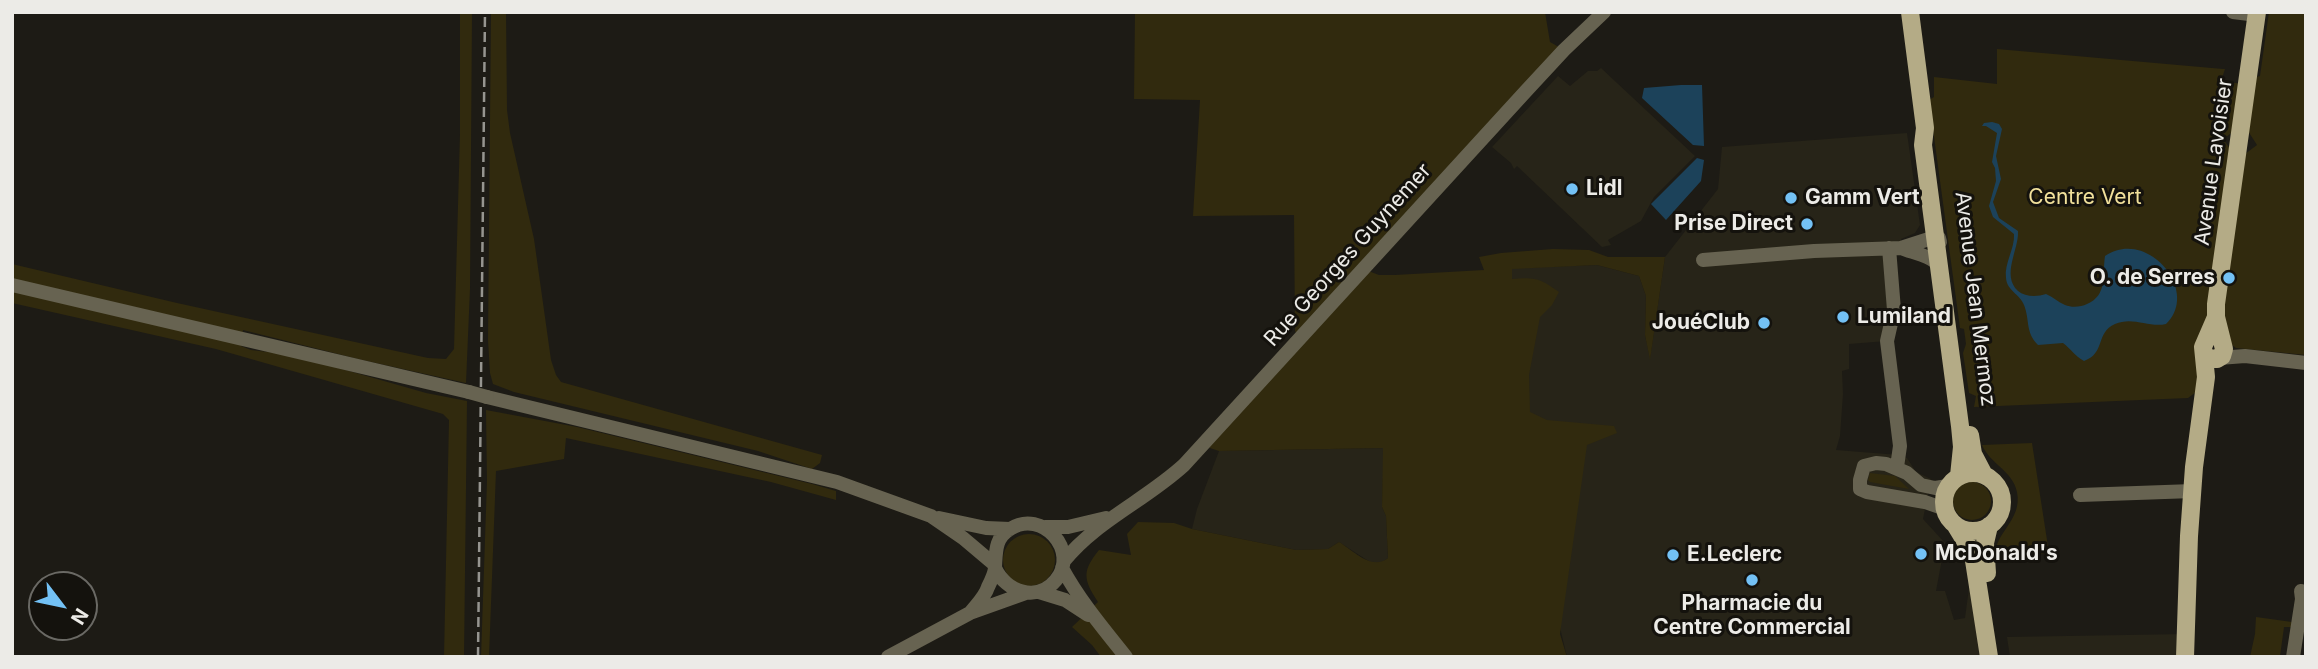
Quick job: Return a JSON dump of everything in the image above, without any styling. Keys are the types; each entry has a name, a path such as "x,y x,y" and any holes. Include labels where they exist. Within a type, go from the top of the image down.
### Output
{"main road":[{"name":"Avenue Jean Mermoz","path":"1910,12 1935,237 1944,271 1971,446 1984,475"},
{"name":"Avenue Lavoisier","path":"2185,657 2194,467 2206,377 2215,350 2216,317 2257,14"},
{"name":"Avenue Jean Mermoz","path":"1925,128 1932,142 1962,447 1954,481"},
{"path":"1989,657 1973,554 1945,509 1945,494 1954,481 1971,473 1984,475 1994,482 2002,499 1998,517 1990,526 1985,544 1998,657"},
{"path":"1956,526 1973,531 1990,526"}],"street":[{"name":"Rue Georges Guynemer","path":"1063,565 1091,533 1166,481 1184,465 1526,90 1604,12"},
{"path":"2233,12 2257,14"},
{"path":"1703,260 1895,248 1935,237"},
{"path":"1895,248 1934,259 1944,271"},
{"path":"1895,248 1894,310 1887,341 1900,446 1897,467"},
{"path":"12,285 824,478 931,516 986,528 1010,529 1027,523 1045,527 1059,541 1063,565 1075,592 1126,657"},
{"path":"2215,350 2306,363"},
{"path":"1945,509 1925,502 1860,489 1864,466 1876,463 1897,467 1922,485 1936,488 1954,481"},
{"path":"2080,495 2193,491"},
{"path":"931,516 995,566 999,576 1011,588 1065,600 1095,620"},
{"name":"Rue Georges Guynemer","path":"1045,527 1068,527 1114,517"},
{"path":"970,613 987,591 995,566 997,545 1010,529"},
{"path":"888,657 970,613 1053,583 1063,565"},
{"path":"2293,657 2301,592"}],"shaded area":[{"path":"1601,68 1695,156 1654,197 1641,221 1608,240 1611,245 1602,247 1517,166 1514,169 1511,163 1492,147 1558,76 1570,86 1588,71"},
{"path":"1907,133 1920,225 1915,233 1901,239 1901,248 1889,248 1887,341 1849,344 1849,369 1842,371 1840,436 1836,450 1899,455 1907,458 1916,472 1931,479 1923,519 1945,543 1936,591 1945,591 1954,620 1965,618 1969,588 1985,586 1994,657 1567,657 1508,408 1512,268 1597,265 1639,276 1646,296 1645,335 1650,358 1665,257 1718,189 1722,147"},
{"path":"1384,448 1382,507 1386,516 1388,558 1381,564 1373,564 1339,542 1328,549 1296,550 1192,529 1219,451"},
{"path":"2186,634 2185,657 2010,657 2007,637"}],"green space":[{"path":"460,12 472,12 470,289 466,383 243,330 241,346 251,350 293,355 426,393 467,401 464,657 444,657 449,420 443,414 216,349 12,303 12,264 428,358 446,359 454,349 460,134"},
{"path":"491,12 506,12 507,110 510,133 534,239 551,360 556,375 561,382 822,455 820,463 812,469 758,451 514,392 493,384 488,340"},
{"path":"1135,12 1545,12 1550,42 1564,50 1363,269 1379,275 1484,270 1479,257 1553,249 1589,250 1608,257 1665,257 1650,360 1645,335 1646,296 1639,276 1597,265 1512,269 1512,279 1537,279 1559,292 1552,305 1540,317 1529,375 1530,412 1547,420 1614,426 1617,433 1587,445 1560,634 1567,657 1101,657 1072,627 1098,602 1089,587 1086,575 1093,557 1099,550 1131,555 1127,534 1138,522 1174,523 1296,550 1328,549 1339,542 1369,561 1388,558 1386,516 1382,507 1383,448 1219,451 1205,443 1300,339 1295,331 1294,215 1193,216 1200,100 1134,99"},
{"path":"2269,12 2306,12 2306,355 2236,348 2221,324 2245,154 2257,145 2248,131 2256,77 2260,76"},
{"name":"Centre Vert","path":"1997,49 2225,69 2221,81 2243,84 2237,129 2223,139 2234,154 2196,392 2188,398 1974,407 1976,396 1969,393 1963,353 1966,344 1964,329 1960,328 1929,100 1934,97 1934,77 1997,84"},
{"path":"486,410 577,427 812,484 836,491 836,500 771,482 566,438 564,459 496,471 489,657 481,657 487,481"},
{"path":"2032,443 2049,553 1996,557 1998,541 2016,511 2017,492 2011,478 1982,445"},
{"path":"1870,473 1895,476 1909,489 1870,482"},
{"path":"1972,482 1986,487 1991,501 1986,515 1972,520 1958,515 1953,501 1958,487"},
{"path":"1029,534 1048,541 1055,560 1048,579 1029,586 1010,579 1003,560 1010,541"},
{"path":"2256,617 2292,622 2292,627 2284,627 2280,656 2285,657 2250,657"}],"water":[{"path":"1702,85 1704,146 1693,145 1642,98 1644,88"},
{"path":"1992,122 1999,124 2002,129 1996,156 2001,179 1993,202 1999,218 2018,231 2011,278 2018,291 2031,296 2046,294 2068,306 2085,305 2094,300 2101,290 2105,256 2121,249 2137,250 2152,256 2173,280 2177,295 2175,310 2166,324 2128,321 2115,324 2105,332 2095,353 2084,361 2063,343 2038,345 2031,335 2022,301 2007,282 2006,272 2014,234 1993,217 1989,206 1996,181 1992,162 1997,133 1982,126"},
{"path":"1697,158 1704,160 1701,181 1666,220 1651,204"}],"railway":[{"path":"478,657 485,12"}],"place":[{"name":"Lidl","path":"1572,189"},
{"name":"Gamm Vert","path":"1791,198"},
{"name":"Prise Direct","path":"1807,224"},
{"name":"O. de Serres","path":"2229,278"},
{"name":"Lumiland","path":"1843,317"},
{"name":"JouéClub","path":"1764,323"},
{"name":"McDonald's","path":"1921,554"},
{"name":"E.Leclerc","path":"1673,555"},
{"name":"Pharmacie du Centre Commercial","path":"1752,580"}]}
